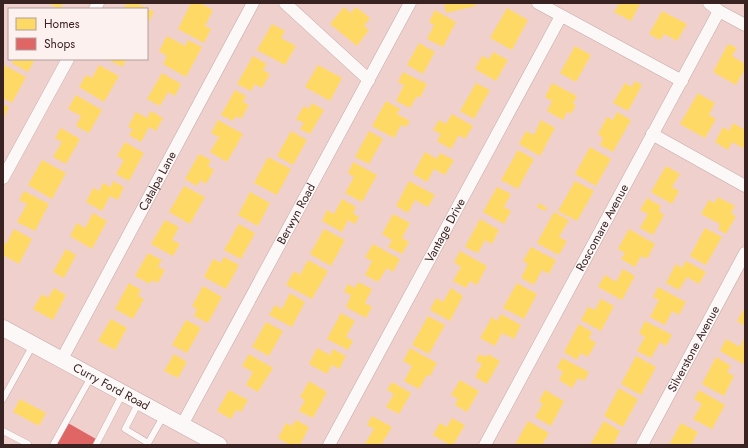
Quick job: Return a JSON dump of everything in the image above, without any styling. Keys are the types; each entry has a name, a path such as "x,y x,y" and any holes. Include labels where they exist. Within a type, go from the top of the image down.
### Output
{"street":[{"name":"Catalpa Lane","path":"62,359 252,3"},
{"path":"285,3 369,80"},
{"name":"Berwyn Road","path":"182,425 410,3"},
{"path":"538,3 682,81"},
{"path":"709,3 719,11 745,25"},
{"name":"Roscomare Avenue","path":"485,445 719,11"},
{"name":"Vantage Drive","path":"329,445 561,16"},
{"path":"3,178 7,160 67,60"},
{"path":"652,134 745,186"},
{"name":"Silverstone Avenue","path":"642,445 745,253"},
{"name":"Curry Ford Road","path":"3,328 182,425 209,443"}],"lane":[{"path":"3,399 33,344"},
{"path":"53,445 92,376"},
{"path":"96,445 123,393"},
{"path":"139,402 125,430 147,444 164,415"},
{"path":"3,431 28,444"}],"building: Homes":[{"path":"47,3 64,3 61,8"},
{"path":"127,3 137,3 146,8 124,8"},
{"path":"191,3 200,3 213,10 205,26 211,29 204,43 178,29"},
{"path":"444,3 475,3 476,6 446,13"},
{"path":"620,3 640,4 631,21 614,12"},
{"path":"344,7 351,13 356,7 370,18 364,26 369,30 357,46 330,24"},
{"path":"507,8 528,20 512,50 490,38"},
{"path":"148,9 154,12 148,23"},
{"path":"435,10 456,22 443,47 427,39 434,25 429,22"},
{"path":"662,11 687,24 677,41 664,34 660,40 649,34"},
{"path":"272,24 285,31 281,38 296,46 285,65 257,50"},
{"path":"167,36 185,46 188,40 202,47 186,77 163,64 167,56 159,51"},
{"path":"419,43 435,52 423,74 407,65"},
{"path":"728,44 737,48 732,56 745,64 745,69 736,85 713,72"},
{"path":"575,46 591,55 576,82 560,73"},
{"path":"493,52 508,60 496,81 475,69 482,56 489,59"},
{"path":"253,56 267,64 263,70 270,74 262,88 255,84 251,91 237,84"},
{"path":"14,60 34,60 28,72 12,63"},
{"path":"109,60 126,60 122,67"},
{"path":"4,65 26,77 12,103 3,98 3,83 5,79 3,78"},
{"path":"99,65 119,76 104,102 79,87 86,75 92,78"},
{"path":"318,65 342,78 330,101 305,87"},
{"path":"403,72 427,84 420,98 417,96 410,108 396,101 404,85 398,82"},
{"path":"162,73 181,84 175,96 168,92 160,106 147,99"},
{"path":"635,81 642,85 628,111 613,103 625,83 632,87"},
{"path":"476,83 490,90 474,119 460,111"},
{"path":"552,83 577,96 573,103 576,105 571,114 567,112 563,120 547,111 552,101 545,97"},
{"path":"235,90 246,96 243,102 249,105 241,119 236,116 233,121 221,115"},
{"path":"698,93 715,103 709,115 716,119 705,138 680,124"},
{"path":"76,95 102,110 89,133 76,126 81,116 68,109"},
{"path":"386,101 400,109 397,114 410,121 406,127 401,125 394,138 372,126"},
{"path":"312,103 324,110 310,134 300,129 304,123 296,119 304,106 309,109"},
{"path":"3,104 9,107 3,119"},
{"path":"151,111 163,118 156,131 149,127 141,142 129,135 133,129 128,127 136,112 147,118"},
{"path":"617,112 631,120 613,152 600,145 603,138 598,134 607,117 613,120"},
{"path":"452,114 473,126 465,139 459,135 451,149 437,141 441,134 433,130 439,120 446,124"},
{"path":"218,120 243,134 227,162 210,152 219,137 211,133"},
{"path":"541,120 555,128 540,156 519,144 526,131 534,135"},
{"path":"733,123 745,130 745,149 732,142 728,150 715,142 723,127 729,131"},
{"path":"61,128 80,139 66,164 53,157 62,142 55,138"},
{"path":"291,131 307,140 293,165 277,156"},
{"path":"369,131 383,139 369,164 355,157"},
{"path":"125,142 144,153 129,181 116,174 124,160 117,156"},
{"path":"590,147 611,159 596,186 575,174"},
{"path":"518,150 534,159 518,189 501,180"},
{"path":"425,152 437,159 440,153 454,160 445,175 434,169 427,182 413,174"},
{"path":"199,154 211,160 208,166 214,170 206,184 201,180 197,186 185,179"},
{"path":"268,157 291,169 277,195 254,183"},
{"path":"42,160 66,173 52,199 28,185"},
{"path":"353,162 377,175 362,202 345,193 354,177 348,173"},
{"path":"666,166 680,174 672,187 679,191 672,204 651,192"},
{"path":"113,181 124,187 118,200 110,196 102,211 86,202 93,188 99,191 103,183 111,187"},
{"path":"409,181 435,195 428,207 415,200 408,213 396,206"},
{"path":"575,181 594,191 577,221 558,211"},
{"path":"184,186 205,197 190,224 169,212"},
{"path":"497,187 511,194 504,207 511,211 504,224 483,212"},
{"path":"24,191 49,204 35,231 17,222 27,204 19,200"},
{"path":"250,192 270,203 258,226 238,215"},
{"path":"718,197 735,206 731,213 736,216 726,234 718,229 720,224 701,214 709,200 715,203"},
{"path":"647,198 661,206 659,211 664,215 653,235 640,228 648,214 640,210"},
{"path":"342,199 356,207 353,213 359,217 355,224 348,220 342,232 322,221 327,210 334,214"},
{"path":"539,203 547,208 545,211 537,207"},
{"path":"554,212 569,220 559,237 567,241 559,255 537,243"},
{"path":"93,213 107,221 92,249 70,236 77,223 85,228"},
{"path":"393,214 410,223 402,238 409,242 402,254 388,247 392,240 382,234"},
{"path":"480,219 499,230 492,244 485,240 478,253 465,247"},
{"path":"165,220 179,227 172,240 180,244 173,256 151,244"},
{"path":"239,224 255,233 241,259 224,250"},
{"path":"705,228 722,237 706,265 690,256"},
{"path":"14,229 32,239 19,264 3,255 3,242 6,244"},
{"path":"324,229 345,240 331,266 310,254"},
{"path":"629,229 655,244 647,259 641,256 635,267 621,259 625,253 618,249"},
{"path":"373,244 400,259 393,272 387,268 378,282 365,275 372,261 365,257"},
{"path":"531,247 556,260 549,274 542,270 534,285 521,278 528,264 523,261"},
{"path":"66,249 76,255 64,278 53,272"},
{"path":"460,251 487,266 477,285 470,281 466,288 453,281 461,267 454,262"},
{"path":"148,253 162,260 158,267 165,270 158,283 152,280 150,284 135,276"},
{"path":"224,257 239,265 226,289 204,277 213,259 221,263"},
{"path":"308,260 328,271 312,299 286,285 294,271 300,275"},
{"path":"686,261 706,272 699,284 687,277 679,290 666,283 676,264 682,268"},
{"path":"623,269 635,276 622,300 598,287 605,275 616,282"},
{"path":"358,282 372,289 365,303 372,307 366,318 346,307 351,295 344,292 348,284 355,288"},
{"path":"129,283 141,290 138,296 144,299 133,319 115,309"},
{"path":"517,283 537,294 524,319 503,308"},
{"path":"203,286 222,297 208,323 194,316 197,309 192,306"},
{"path":"658,287 686,302 679,315 672,311 665,325 650,317 659,300 653,297"},
{"path":"54,288 66,295 53,320 33,309 42,294 48,298"},
{"path":"451,288 463,296 450,321 430,310 436,298 443,302"},
{"path":"290,293 305,302 292,327 269,315 275,305 282,309"},
{"path":"601,299 614,306 601,331 581,320 588,307 595,310"},
{"path":"745,307 745,326 737,321"},
{"path":"341,313 355,321 346,337 353,341 348,350 327,339"},
{"path":"501,314 521,325 514,339 502,333 495,346 480,338 492,317 497,321"},
{"path":"428,316 445,325 429,354 412,345"},
{"path":"111,319 127,328 115,350 98,341"},
{"path":"186,320 201,328 187,353 172,345"},
{"path":"645,321 672,335 666,346 660,342 651,358 637,351 645,337 639,333"},
{"path":"266,322 283,331 269,356 252,347"},
{"path":"579,324 592,332 589,338 596,343 588,357 581,353 577,360 564,352"},
{"path":"745,337 745,365 720,351 726,339 740,347"},
{"path":"317,348 330,355 333,349 346,356 339,369 332,365 327,374 309,364"},
{"path":"410,348 437,363 430,376 427,375 419,389 404,381 412,366 403,361"},
{"path":"174,354 187,362 178,378 164,371"},
{"path":"249,354 273,368 258,392 246,385 253,372 242,366"},
{"path":"479,354 486,357 488,354 500,361 487,384 475,377 482,364 476,361"},
{"path":"636,356 656,367 641,395 621,384"},
{"path":"716,357 731,366 727,372 734,376 724,396 702,384"},
{"path":"562,358 589,372 584,381 578,378 572,388 559,380 563,372 557,368"},
{"path":"460,380 479,391 467,412 455,405 458,399 451,395"},
{"path":"309,381 327,392 313,418 299,411 305,400 300,397"},
{"path":"392,382 411,393 399,414 386,407 394,394 387,390"},
{"path":"619,388 638,399 623,427 604,416"},
{"path":"229,390 248,400 241,412 236,410 231,419 217,411"},
{"path":"545,390 564,401 551,426 535,417 543,404 539,401"},
{"path":"699,390 725,405 712,429 693,419 702,404 694,399"},
{"path":"20,399 46,413 39,426 13,412"},
{"path":"372,416 392,427 381,445 365,444 374,429 367,425"},
{"path":"452,418 465,425 453,445 450,445 433,435 440,423 447,427"},
{"path":"296,420 309,427 300,445 290,445 278,438 286,423 292,426"},
{"path":"528,421 549,433 542,445 515,445"},
{"path":"604,421 620,431 613,445 590,445"},
{"path":"681,423 698,432 691,445 669,445"}],"building: Shops":[{"path":"68,423 96,439 93,445 56,445"}]}
